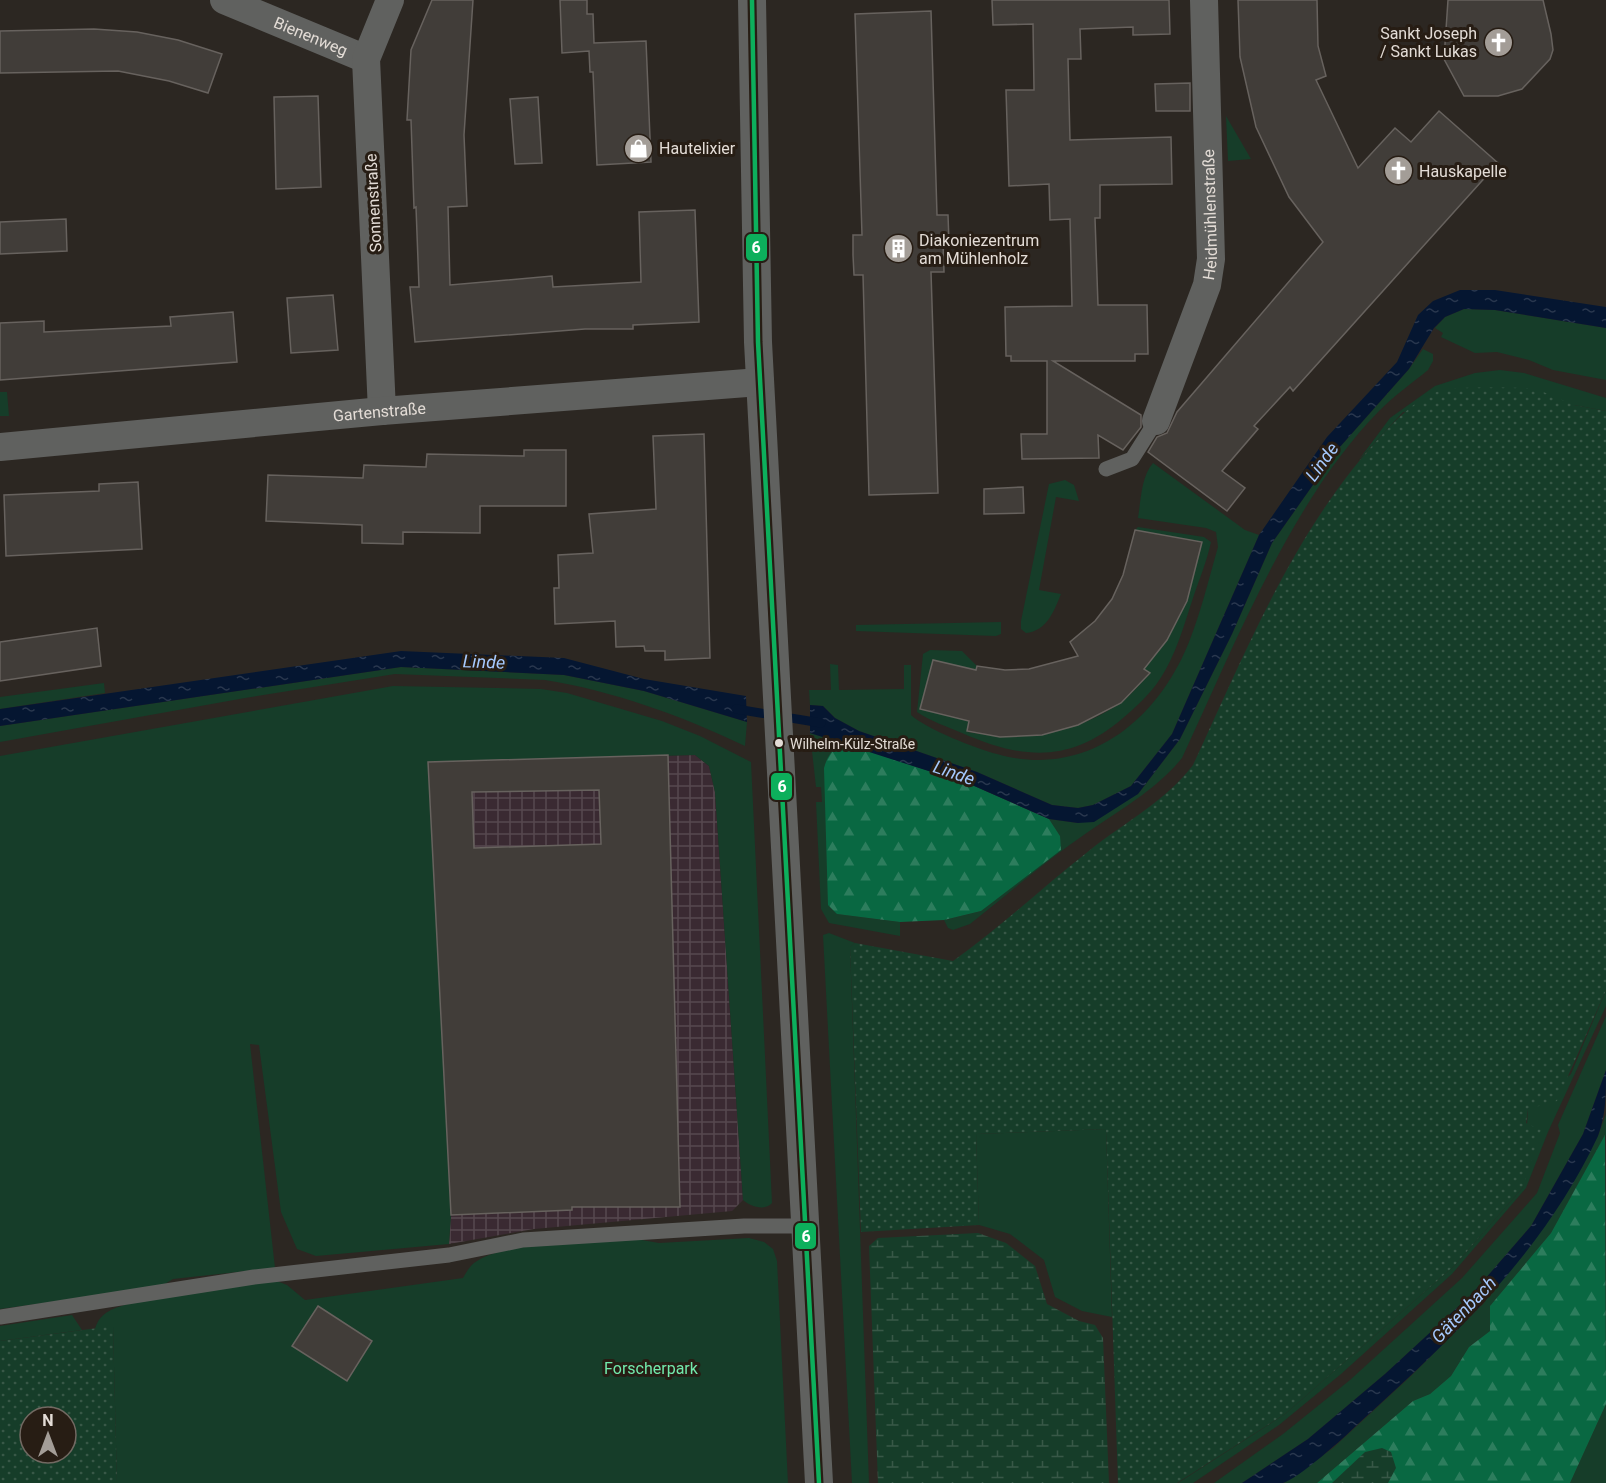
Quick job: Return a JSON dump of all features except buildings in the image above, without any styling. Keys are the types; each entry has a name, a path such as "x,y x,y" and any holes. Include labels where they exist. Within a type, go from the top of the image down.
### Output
{"street":[{"name":"Bienenweg","path":"224,0 366,59"},
{"name":"Sonnenstraße","path":"382,411 366,59 390,0"},
{"path":"752,0 760,382 819,1483"},
{"name":"Heidmühlenstraße","path":"1156,421 1207,285 1211,259 1204,0"},
{"name":"Gartenstraße","path":"0,447 382,411 760,382"}],"lane":[{"path":"1106,469 1132,459 1156,421"},
{"path":"0,1317 254,1276 449,1255 523,1240 744,1226 805,1226"}],"shaded area":[{"path":"695,755 709,766 715,792 743,1200 732,1211 534,1229 449,1244 451,1215 428,762"}],"green space":[{"path":"1226,116 1251,159 1228,161"},
{"path":"1464,309 1495,310 1606,328 1606,380 1553,370 1529,360 1497,352 1475,353 1441,337 1443,333 1435,328 1445,317"},
{"path":"1423,349 1433,354 1433,361 1428,370 1385,405 1347,447 1292,530 1244,622 1182,758 1150,789 1058,854 970,924 953,930 948,928 944,920 981,911 1060,836 1049,819 1078,823 1138,794 1180,739 1232,634 1272,543 1339,448 1409,369"},
{"path":"1500,370 1524,373 1606,398 1606,411 1574,405 1403,412 1358,461 1390,418 1435,386 1475,373"},
{"path":"1470,388 1534,388 1574,405 1606,411 1606,990 1557,1101 1528,1109 1526,1123 1541,1130 1523,1187 1454,1266 1285,1414 1177,1483 1118,1483 1106,1129 976,1134 979,1225 861,1232 850,947 855,943 953,961 1090,850 1158,800 1193,765 1253,635 1298,550 1351,471 1382,435 1415,404 1439,391"},
{"path":"0,392 7,392 9,416 0,416"},
{"path":"1153,463 1245,530 1259,535 1172,734 1131,786 1093,805 1078,808 1052,805 977,772 859,731 835,718 823,706 810,705 809,690 831,690 830,664 838,665 839,690 904,689 904,665 911,665 911,715 952,738 977,748 1029,760 1060,758 1088,751 1114,737 1137,719 1158,697 1175,671 1193,631 1218,547 1216,532 1206,528 1138,518 1144,482"},
{"path":"1065,480 1074,485 1079,501 1056,497 1039,590 1061,594 1049,619 1039,628 1026,633 1021,629 1021,621 1049,484"},
{"path":"1138,527 1204,537 1211,542 1171,660 1152,689 1123,718 1104,733 1065,750 1026,752 984,742 917,712 923,654 930,650 962,651 977,666 976,670 933,660 920,709 969,721 968,732 1008,736 1047,733 1084,722 1124,700 1150,674 1144,669 1187,601 1202,542 1135,530"},
{"path":"1001,622 1001,634 996,636 856,631 856,625"},
{"path":"401,667 564,675 644,691 747,722 745,746 647,706 571,685 545,680 395,674 0,742 0,726"},
{"path":"104,683 105,693 0,709 0,697"},
{"path":"393,686 541,689 567,693 662,721 700,736 751,762 772,1203 766,1207 758,1207 743,1200 715,792 709,766 695,755 429,762 451,1215 449,1244 316,1256 297,1249 281,1212 259,1045 250,1044 275,1268 173,1279 160,1287 0,1309 0,756"},
{"path":"810,733 844,743 838,745 837,914 900,922 900,936 829,923 821,909 816,802 822,802 821,787 816,787"},
{"path":"844,743 972,785 1049,819 1060,836 1061,850 981,911 944,920 900,922 837,914 828,905 824,768 831,753"},
{"path":"829,933 855,943 850,947 869,1483 852,1483 823,935"},
{"path":"1606,990 1606,1006 1548,1132 1526,1188 1452,1274 1341,1374 1279,1425 1193,1483 1178,1483 1285,1414 1454,1266 1523,1187 1528,1109 1571,1074"},
{"path":"1606,1016 1606,1070 1583,1134 1531,1226 1472,1294 1385,1374 1308,1439 1242,1483 1214,1483 1283,1434 1350,1380 1462,1278 1537,1193 1560,1133 1558,1125"},
{"path":"1606,1114 1606,1135 1551,1233 1491,1305 1490,1331 1469,1347 1451,1376 1430,1394 1413,1401 1317,1483 1284,1483 1333,1448 1411,1376 1484,1303 1598,1136"},
{"path":"1106,1129 1112,1317 1082,1311 1055,1297 1044,1260 1010,1234 979,1225 976,1134"},
{"path":"1605,1135 1606,1404 1570,1483 1317,1483 1413,1401 1430,1394 1451,1376 1469,1347 1490,1331 1490,1306 1551,1233"},
{"path":"978,1233 1006,1243 1035,1266 1047,1304 1079,1321 1095,1325 1103,1338 1109,1483 878,1483 869,1246 878,1238"},
{"name":"Forscherpark","path":"630,1238 659,1243 749,1238 764,1242 773,1249 777,1261 788,1483 117,1483 113,1327 95,1329 100,1318 114,1309 131,1303 274,1280 287,1285 305,1300 463,1278 474,1263 488,1255 506,1250 549,1243"},
{"path":"72,1315 82,1330 0,1341 0,1326"},
{"path":"113,1326 117,1483 0,1483 0,1341"},
{"path":"1606,1404 1606,1483 1570,1483"},
{"path":"1382,1448 1391,1452 1396,1468 1388,1483 1332,1483 1365,1452"}],"water":[{"path":"1460,290 1495,290 1606,307 1606,328 1495,310 1464,309 1445,317 1434,328 1409,369 1339,448 1272,543 1232,634 1180,739 1138,794 1094,822 1078,823 1049,819 972,785 810,733 810,705 823,706 835,718 859,731 977,772 1052,805 1078,808 1093,805 1131,786 1172,734 1259,535 1327,437 1397,362 1418,315 1433,301"},
{"path":"401,651 564,658 644,679 746,696 747,722 644,691 564,675 401,667 0,726 0,709"},
{"name":"Gätenbach","path":"1606,1070 1604,1112 1598,1136 1551,1218 1493,1292 1427,1360 1310,1466 1283,1483 1242,1483 1308,1439 1385,1374 1472,1294 1531,1226 1583,1134"}],"waterway":[{"name":"Linde","path":"736,709 821,723"}],"transit line":[{"name":"6","path":"752,0 758,342 819,1483"}],"place":[{"name":"Sankt Joseph / Sankt Lukas","path":"1498,42"},
{"name":"Hautelixier","path":"638,148"},
{"name":"Hauskapelle","path":"1398,171"},
{"name":"Diakoniezentrum am Mühlenholz","path":"898,249"},
{"name":"Wilhelm-Külz-Straße","path":"779,743"}]}
